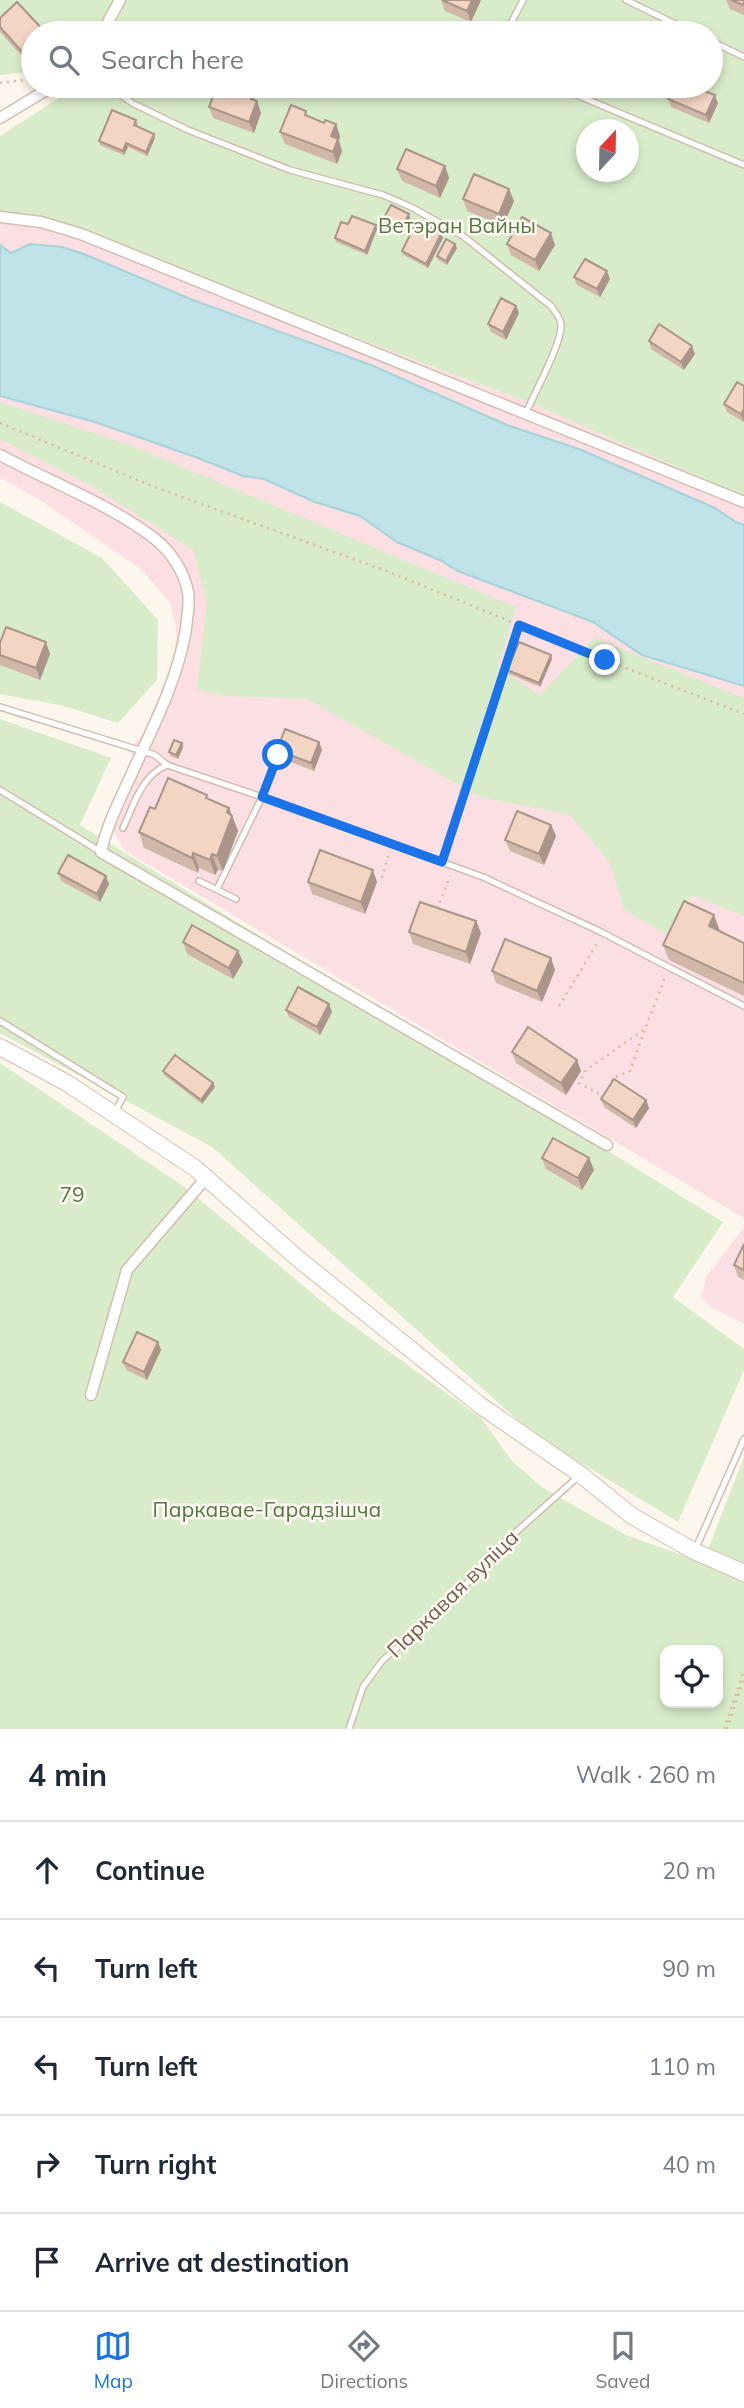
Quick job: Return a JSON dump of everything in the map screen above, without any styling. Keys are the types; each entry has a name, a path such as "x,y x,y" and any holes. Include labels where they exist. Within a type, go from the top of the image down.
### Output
{"street":[{"path":"109,21 120,0"},
{"path":"0,118 33,98"},
{"path":"0,216 41,222 81,234 744,502"},
{"path":"0,456 125,519 157,541 178,565 188,592 189,606 184,641 166,698 107,828 101,852 607,1144"},
{"path":"0,1046 67,1083 206,1178 296,1257 481,1406 580,1475 632,1516 694,1551 744,1573"},
{"path":"91,1395 127,1270 206,1178"}],"lane":[{"path":"512,21 523,0"},
{"path":"626,0 669,21"},
{"path":"723,47 744,57"},
{"path":"125,98 188,130 290,170 383,195 463,236 551,306 559,317 561,326 558,340 525,414"},
{"path":"584,98 744,165"},
{"path":"0,707 141,753 155,755 167,765 483,877 744,1006"},
{"path":"123,828 144,784 154,772 167,765"},
{"path":"0,790 101,852"},
{"path":"217,889 262,797"},
{"path":"199,881 236,899"},
{"path":"0,1021 123,1097 114,1114"},
{"path":"694,1551 744,1439"},
{"name":"Паркавая вуліца","path":"349,1729 363,1687 382,1661 460,1591 508,1541 580,1475"}],"path":[{"path":"0,83 21,80"},
{"path":"0,423 152,486 390,572 744,714"},
{"path":"442,862 519,625"},
{"path":"262,797 278,755"},
{"path":"382,878 391,844"},
{"path":"435,915 454,867"},
{"path":"559,1006 603,934"},
{"path":"645,1029 586,1070 579,1083 605,1098 613,1079 630,1071 669,969"},
{"path":"725,1729 744,1670"},
{"path":"725,1729 744,1678"}],"shaded area":[{"path":"38,219 530,403 744,496 744,1218 125,851 112,829 139,766 129,749 143,734 175,662 176,626 170,603 142,570 37,498 0,478 0,220"},
{"path":"744,1227 744,1324 711,1307 701,1297 707,1276"}],"green space":[{"name":"Ветэран Вайны","path":"0,0 744,0 744,496 530,403 220,287 59,223 0,220 0,136 59,98 723,98 723,21 21,21 21,72 0,75"},
{"path":"0,402 130,445 516,607 498,667 540,695 594,638 744,698 744,916 692,895 667,935 624,910 610,863 570,815 480,797 307,699 223,696 197,689 207,603 193,550 93,487 0,439"},
{"path":"0,502 102,558 158,620 157,680 118,723 64,706 0,694"},
{"path":"0,719 111,758 80,825 723,1222 673,1297 744,1349 744,1370 678,1522 532,1433 212,1147 0,1033"},
{"name":"Паркавае-Гарадзішча","path":"0,1063 186,1188 337,1314 481,1418 512,1461 543,1488 628,1536 703,1562 744,1457 744,1729 0,1729"}],"water":[{"path":"30,244 62,247 84,254 193,300 371,365 507,425 579,449 715,508 744,525 744,686 642,655 593,622 458,571 440,560 397,542 360,516 315,502 264,479 243,476 95,422 0,396 0,245 11,253"}],"building":[{"path":"442,0 472,0 467,11"},
{"path":"731,0 744,0 744,5"},
{"path":"17,2 35,21 21,21 21,51 0,27 0,18"},
{"path":"212,98 252,98 257,101 249,122 209,107"},
{"path":"668,98 714,98 706,115"},
{"path":"291,105 306,111 305,115 324,123 325,120 336,124 331,136 338,139 333,152 280,132"},
{"path":"112,110 136,120 134,125 154,134 146,152 126,143 123,151 99,141"},
{"path":"406,149 445,166 436,186 397,169"},
{"path":"474,174 509,189 499,214 463,199"},
{"path":"391,205 409,214 401,229 383,219"},
{"path":"352,216 376,225 365,251 335,238 341,222 348,224"},
{"path":"522,217 551,233 535,260 507,244"},
{"path":"417,221 441,234 426,264 402,251"},
{"path":"446,239 455,244 446,261 437,256"},
{"path":"585,259 607,271 597,289 574,277"},
{"path":"501,298 516,306 503,332 488,324"},
{"path":"659,324 692,346 681,362 649,341"},
{"path":"737,382 744,386 744,409 741,414 724,404"},
{"path":"6,627 46,642 36,668 0,655 0,643"},
{"path":"519,642 551,655 539,683 507,670"},
{"path":"285,729 319,742 311,763 277,750"},
{"path":"174,740 182,743 176,755 169,752"},
{"path":"168,778 229,808 227,812 232,816 217,856 212,854 210,860 193,853 192,858 139,832 150,807 155,809"},
{"path":"517,811 551,825 539,854 505,840"},
{"path":"320,850 373,870 361,902 308,882"},
{"path":"68,855 106,876 97,894 58,873"},
{"path":"684,901 714,915 709,926 744,943 744,983 663,945"},
{"path":"420,902 476,921 466,952 409,932"},
{"path":"192,925 238,951 229,968 183,942"},
{"path":"505,939 551,958 537,991 492,971"},
{"path":"298,987 329,1004 317,1027 286,1010"},
{"path":"528,1027 577,1060 561,1083 512,1052"},
{"path":"175,1055 213,1083 201,1100 163,1071"},
{"path":"614,1079 646,1100 633,1120 601,1099"},
{"path":"553,1138 589,1158 578,1178 542,1158"},
{"path":"744,1244 744,1270 734,1265"},
{"path":"137,1332 158,1342 144,1372 123,1362"}],"route":[{"path":"278,755 262,797 442,862 519,625 605,660"}],"park label":[{"name":"79","path":"72,1195"}]}
